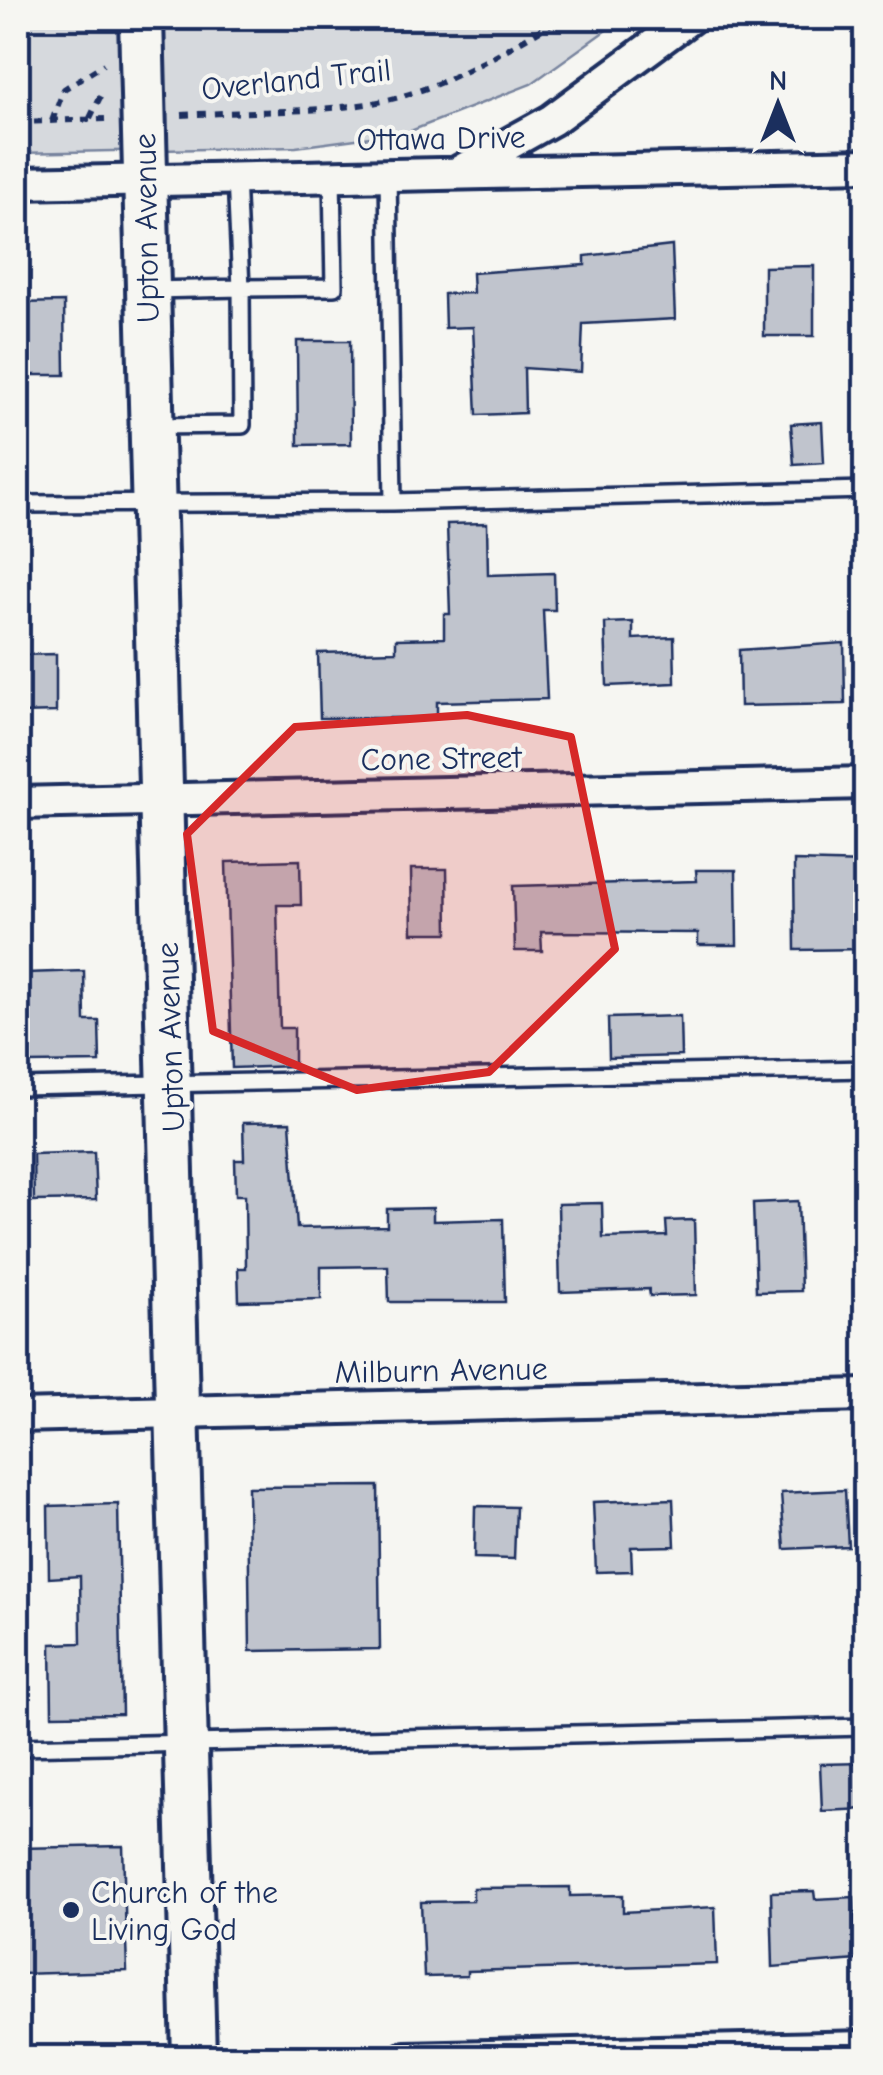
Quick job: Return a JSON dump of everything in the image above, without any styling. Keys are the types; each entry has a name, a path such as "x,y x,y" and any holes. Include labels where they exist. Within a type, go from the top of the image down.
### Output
{"street":[{"name":"Upton Avenue","path":"142,18 143,178 180,1412 194,2058"},
{"path":"456,173 552,120 690,18"},
{"name":"Ottawa Drive","path":"18,183 866,165"},
{"name":"Cone Street","path":"18,803 866,784"},
{"name":"Milburn Avenue","path":"18,1416 866,1395"},
{"path":"405,2058 866,2047"}],"lane":[{"path":"388,174 393,502"},
{"path":"147,290 334,287 332,176"},
{"path":"151,426 242,425 236,177"},
{"path":"18,504 393,502 866,490"},
{"path":"18,1087 866,1068"},
{"path":"18,1747 866,1726"}],"path":[{"name":"Overland Trail","path":"18,122 144,118 374,102 426,88 561,18"},
{"path":"52,121 64,89 105,64"}],"highlighted area":[{"path":"467,715 571,737 615,949 489,1072 357,1090 213,1031 187,834 295,727"}],"shaded area":[{"path":"18,18 623,18 531,84 408,132 296,147 18,153"}],"building":[{"path":"672,246 675,319 583,324 581,372 524,368 525,413 477,415 473,327 445,328 444,294 473,293 472,273 585,265 585,256"},
{"path":"814,266 814,336 764,336 764,267"},
{"path":"64,302 65,375 18,375 18,303"},
{"path":"297,341 350,341 351,444 298,445"},
{"path":"822,422 824,463 794,465 791,424"},
{"path":"487,523 488,575 554,573 555,610 543,610 547,699 437,702 437,718 320,718 318,653 396,651 396,639 444,638 444,614 450,614 447,524"},
{"path":"633,622 633,639 674,637 675,683 607,686 605,623"},
{"path":"844,643 845,704 740,706 739,650"},
{"path":"56,654 56,712 18,713 18,655"},
{"path":"300,860 301,905 277,905 280,1028 294,1028 294,1066 232,1068 226,862"},
{"path":"794,861 866,863 866,949 795,950"},
{"path":"411,869 447,869 448,933 412,933"},
{"path":"696,870 736,870 737,945 698,945 698,933 541,932 542,951 515,951 513,886 697,881"},
{"path":"84,971 85,1021 99,1021 100,1062 28,1063 26,973"},
{"path":"680,1016 681,1056 609,1058 608,1018"},
{"path":"290,1122 297,1228 387,1226 387,1209 433,1208 433,1221 503,1219 505,1302 389,1302 388,1266 321,1267 321,1299 239,1301 238,1268 246,1268 245,1195 236,1195 235,1160 244,1160 243,1123"},
{"path":"94,1152 96,1200 34,1201 33,1154"},
{"path":"798,1201 801,1291 756,1292 753,1203"},
{"path":"602,1203 603,1238 667,1236 666,1221 694,1220 696,1295 650,1296 649,1289 560,1292 558,1204"},
{"path":"378,1486 380,1649 250,1651 248,1487"},
{"path":"845,1490 848,1546 785,1549 781,1493"},
{"path":"673,1499 675,1546 631,1547 632,1571 596,1572 593,1502"},
{"path":"118,1504 122,1714 52,1715 51,1644 81,1643 80,1576 49,1578 48,1506"},
{"path":"475,1506 516,1507 514,1559 474,1558"},
{"path":"865,1763 866,1809 822,1811 820,1764"},
{"name":"Church of the Living God","path":"123,1846 127,1971 18,1974 18,1848"},
{"path":"570,1887 570,1896 623,1895 623,1912 715,1907 717,1964 467,1971 467,1976 424,1977 421,1902 473,1901 473,1888"},
{"path":"814,1891 815,1899 854,1897 856,1960 773,1967 771,1892"}],"place":[{"name":"Church of the Living God","path":"71,1910"}]}
